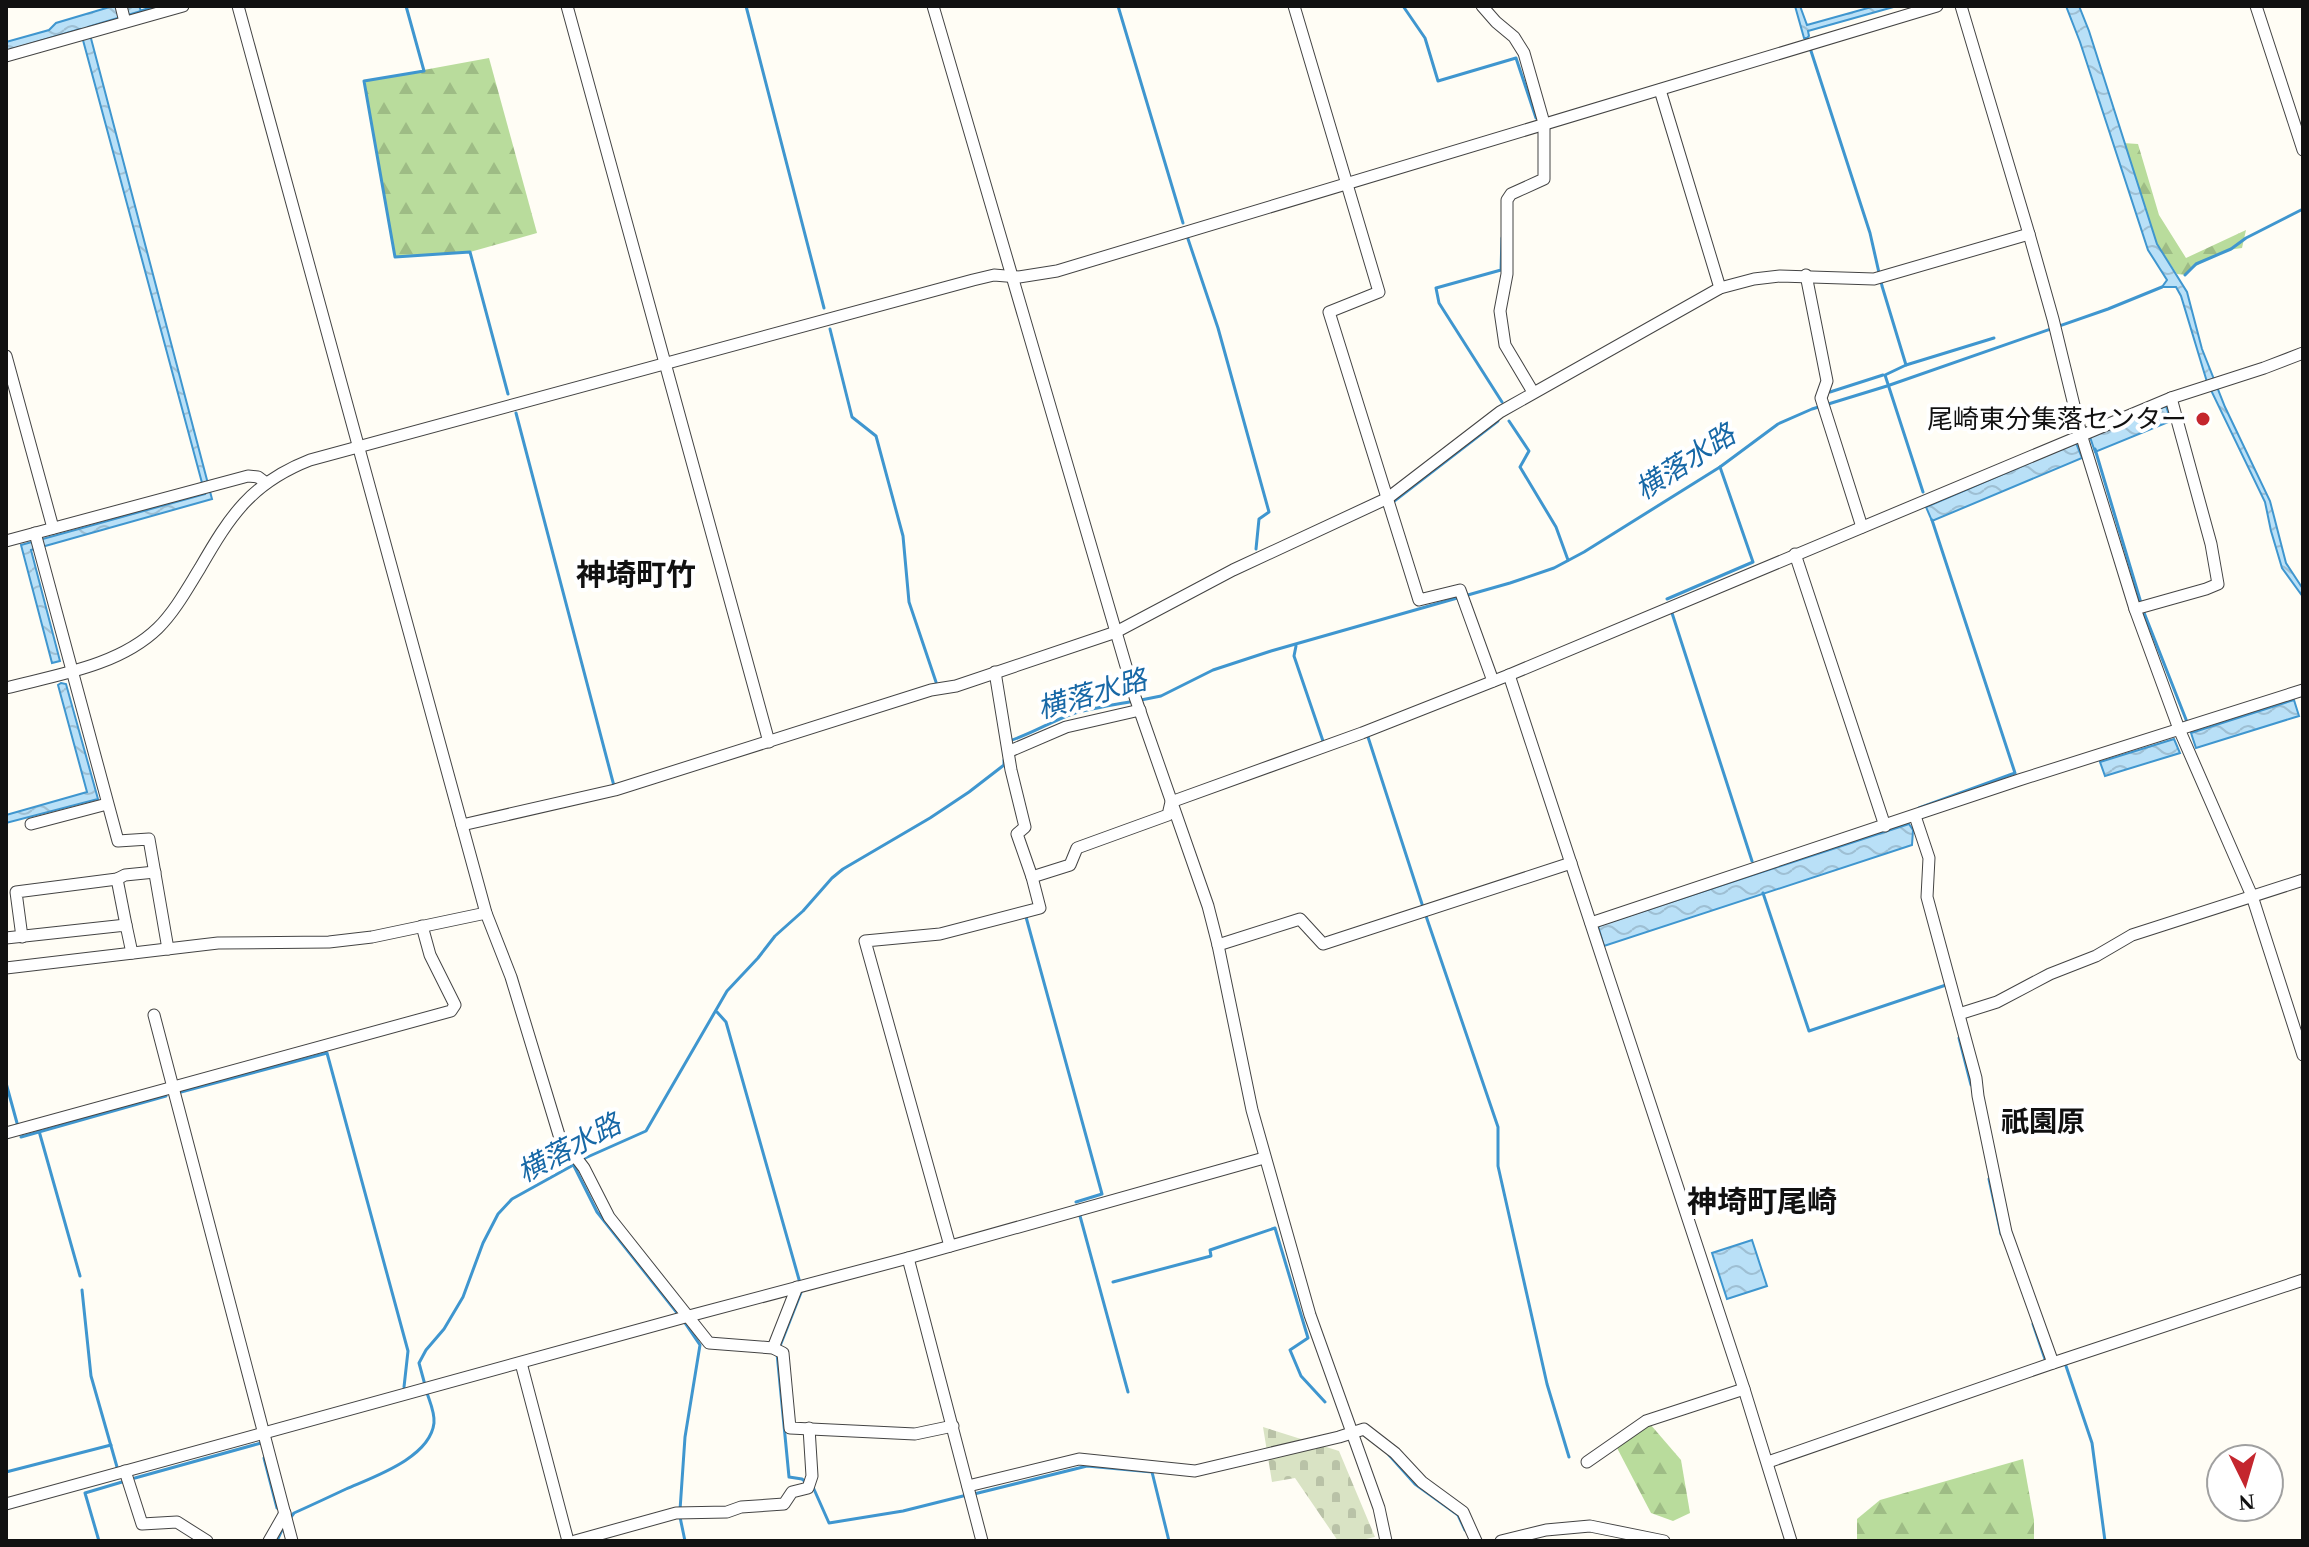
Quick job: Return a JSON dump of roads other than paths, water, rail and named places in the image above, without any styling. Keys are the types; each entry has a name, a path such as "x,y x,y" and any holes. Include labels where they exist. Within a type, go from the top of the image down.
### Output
{"street":[{"path":"121,6 125,22"},
{"path":"6,56 183,6"},
{"path":"238,6 486,913 511,977 559,1135 584,1168 609,1217 709,1343 773,1348 783,1353 790,1428 915,1434 953,1426"},
{"path":"567,6 769,742"},
{"path":"933,6 1137,704 1208,906 1264,1158 1310,1315 1379,1508 1386,1541"},
{"path":"1294,6 1379,292 1329,312 1419,600 1460,590 1493,681"},
{"path":"1482,6 1520,45 1544,123 1544,179 1511,194 1507,200 1507,274 1500,311 1505,345 1533,392"},
{"path":"6,688 102,661 157,629 182,599 240,505 266,483 298,465 984,277 1029,276 1057,271 1937,6"},
{"path":"1961,6 2053,319 2081,434 2135,609 2179,729 2252,896 2303,1055"},
{"path":"2256,6 2303,150"},
{"path":"1660,90 1720,288"},
{"path":"462,825 615,790 931,690 956,686 1116,632 1233,570 1388,498 1500,412 1720,288 1754,279 1806,275 1880,278 2029,234"},
{"path":"1806,275 1827,381 1821,398 1862,527"},
{"path":"1171,802 1362,733 1509,675 2171,398 2303,353"},
{"path":"6,356 53,528"},
{"path":"2135,609 2218,584 2211,544 2171,398"},
{"path":"6,541 248,476 258,477 266,483"},
{"path":"35,533 118,841 149,839 168,949"},
{"path":"1795,554 1900,821 1929,858 1927,897 1976,1078 2006,1232 2053,1363"},
{"path":"950,1246 865,941 940,934 1040,908 1021,830 995,672"},
{"path":"1509,675 1768,1462 1791,1541"},
{"path":"1591,923 2303,690"},
{"path":"1008,744 1137,704"},
{"path":"1032,877 1070,865 1077,848 1168,815 1171,802"},
{"path":"31,824 107,804"},
{"path":"1218,945 1300,919 1323,944 1571,863"},
{"path":"22,937 16,892 155,872"},
{"path":"117,879 132,953"},
{"path":"1959,1014 1997,1002 2050,974 2096,956 2132,935 2303,880"},
{"path":"6,968 218,943 329,942 372,937 486,913"},
{"path":"6,938 126,925"},
{"path":"6,1133 451,1011 455,1005 430,955 422,926"},
{"path":"154,1015 292,1541"},
{"path":"6,1504 1264,1158"},
{"path":"908,1258 982,1541"},
{"path":"1768,1462 2303,1280"},
{"path":"773,1348 803,1286"},
{"path":"521,1363 568,1541"},
{"path":"1587,1462 1646,1421 1744,1389"},
{"path":"575,1541 680,1513 727,1512 741,1507 784,1504 792,1492 808,1488 812,1476 809,1428"},
{"path":"968,1486 1079,1459 1195,1471 1364,1429 1395,1453 1422,1482 1463,1512 1476,1541"},
{"path":"125,1471 142,1524 177,1522 207,1541"},
{"path":"269,1541 285,1513"},
{"path":"1590,1526 1591,1541"},
{"path":"1501,1541 1546,1530 1590,1526 1664,1541"}],"water":[{"path":"113,6 139,6 141,11 88,27 212,499 31,550 60,661 52,663 21,545 205,494 80,29 6,51 6,42"},
{"path":"1795,6 1800,6 1807,25 1875,6 1897,6 1808,31 1809,36 1804,38"},
{"path":"2066,6 2079,6 2157,244 2187,292 2202,349 2225,407 2270,501 2286,563 2303,589 2303,597 2282,568 2265,502 2207,382 2181,296 2176,287 2162,287 2167,280 2148,250"},
{"path":"2166,406 2171,421 2095,452 2090,437"},
{"path":"2076,443 2082,458 1932,521 1926,507"},
{"path":"66,684 98,799 6,823 6,815 87,792 58,685"},
{"path":"2294,700 2299,716 2196,748 2191,733"},
{"path":"2174,739 2180,753 2105,776 2100,762"},
{"path":"1909,824 1913,830 1912,845 1604,946 1598,926"},
{"path":"1752,1240 1767,1286 1727,1299 1712,1253"}],"waterway":[{"path":"141,11 157,6"},
{"path":"406,6 424,71 364,81 395,257 470,252 508,394"},
{"path":"746,6 824,308"},
{"path":"1118,6 1183,223"},
{"path":"1403,6 1425,38 1438,81 1516,58 1536,118"},
{"path":"1811,51 1870,233 1906,365 1885,375 1923,492"},
{"name":"横落水路","path":"2185,275 2196,264 2231,249 2303,209"},
{"path":"1502,238 1501,270 1436,288 1439,303 1502,402"},
{"path":"1188,239 1218,328 1269,512 1259,519 1256,549"},
{"name":"横落水路","path":"1141,700 1161,696 1213,670 1271,651 1554,568 1720,467 1778,424 1812,409 2108,309 2162,287"},
{"path":"830,329 852,417 876,436 903,536 909,602 936,682"},
{"path":"1906,365 1994,338"},
{"path":"1830,392 1883,375"},
{"path":"516,413 614,786"},
{"path":"1393,502 1498,421"},
{"path":"1509,421 1529,451 1520,467 1556,527 1568,560"},
{"path":"2095,449 2141,603"},
{"path":"1667,599 1753,562 1720,467"},
{"path":"1919,808 2015,773 1932,520"},
{"path":"2143,610 2187,722"},
{"path":"1672,613 1752,861"},
{"path":"1296,646 1294,656 1324,744"},
{"name":"横落水路","path":"1009,741 1072,714 1134,701"},
{"path":"1368,737 1422,904"},
{"name":"横落水路","path":"583,1159 646,1131 727,991 832,878 969,792 1004,765 1004,760"},
{"path":"1763,893 1809,1031 1946,985 1947,988"},
{"path":"1426,916 1498,1127 1498,1166 1547,1384 1569,1457"},
{"path":"1026,917 1102,1194 1076,1202"},
{"path":"717,1012 726,1022 800,1283"},
{"path":"1959,1038 1971,1085"},
{"path":"181,1092 327,1053 408,1351 404,1387"},
{"path":"6,1083 17,1123"},
{"path":"21,1137 166,1096"},
{"path":"39,1131 80,1276"},
{"name":"横落水路","path":"425,1385 419,1363 463,1297 483,1243 498,1214 512,1199 577,1163"},
{"path":"574,1166 597,1212 678,1314"},
{"path":"1989,1179 2001,1234"},
{"path":"1080,1216 1128,1392"},
{"path":"1113,1282 1211,1256 1210,1250 1275,1228 1308,1338 1290,1350 1301,1376 1325,1402"},
{"path":"82,1290 91,1376 117,1467"},
{"path":"780,1346 802,1290"},
{"path":"680,1510 685,1437 700,1345 683,1320"},
{"path":"2033,1324 2046,1362"},
{"path":"777,1353 789,1477 807,1483"},
{"path":"2066,1366 2092,1443 2105,1541"},
{"name":"横落水路","path":"291,1517 412,1456 430,1435 434,1423 427,1393"},
{"path":"135,1478 261,1443"},
{"path":"6,1472 111,1445"},
{"path":"1389,1455 1415,1484 1458,1515 1465,1530"},
{"path":"264,1458 277,1508"},
{"path":"974,1494 1087,1466 1152,1472 1169,1541"},
{"path":"99,1541 85,1493 122,1482"},
{"path":"813,1487 829,1523 903,1511 967,1495"},
{"path":"680,1517 685,1541"},
{"name":"横落水路","path":"277,1541 282,1530"}],"place":[{"name":"尾崎東分集落センター","path":"2203,419"}],"district":[{"name":"神埼町竹","path":"636,574"},
{"name":"祇園原","path":"2043,1121"},
{"name":"神埼町尾崎","path":"1762,1201"}]}
